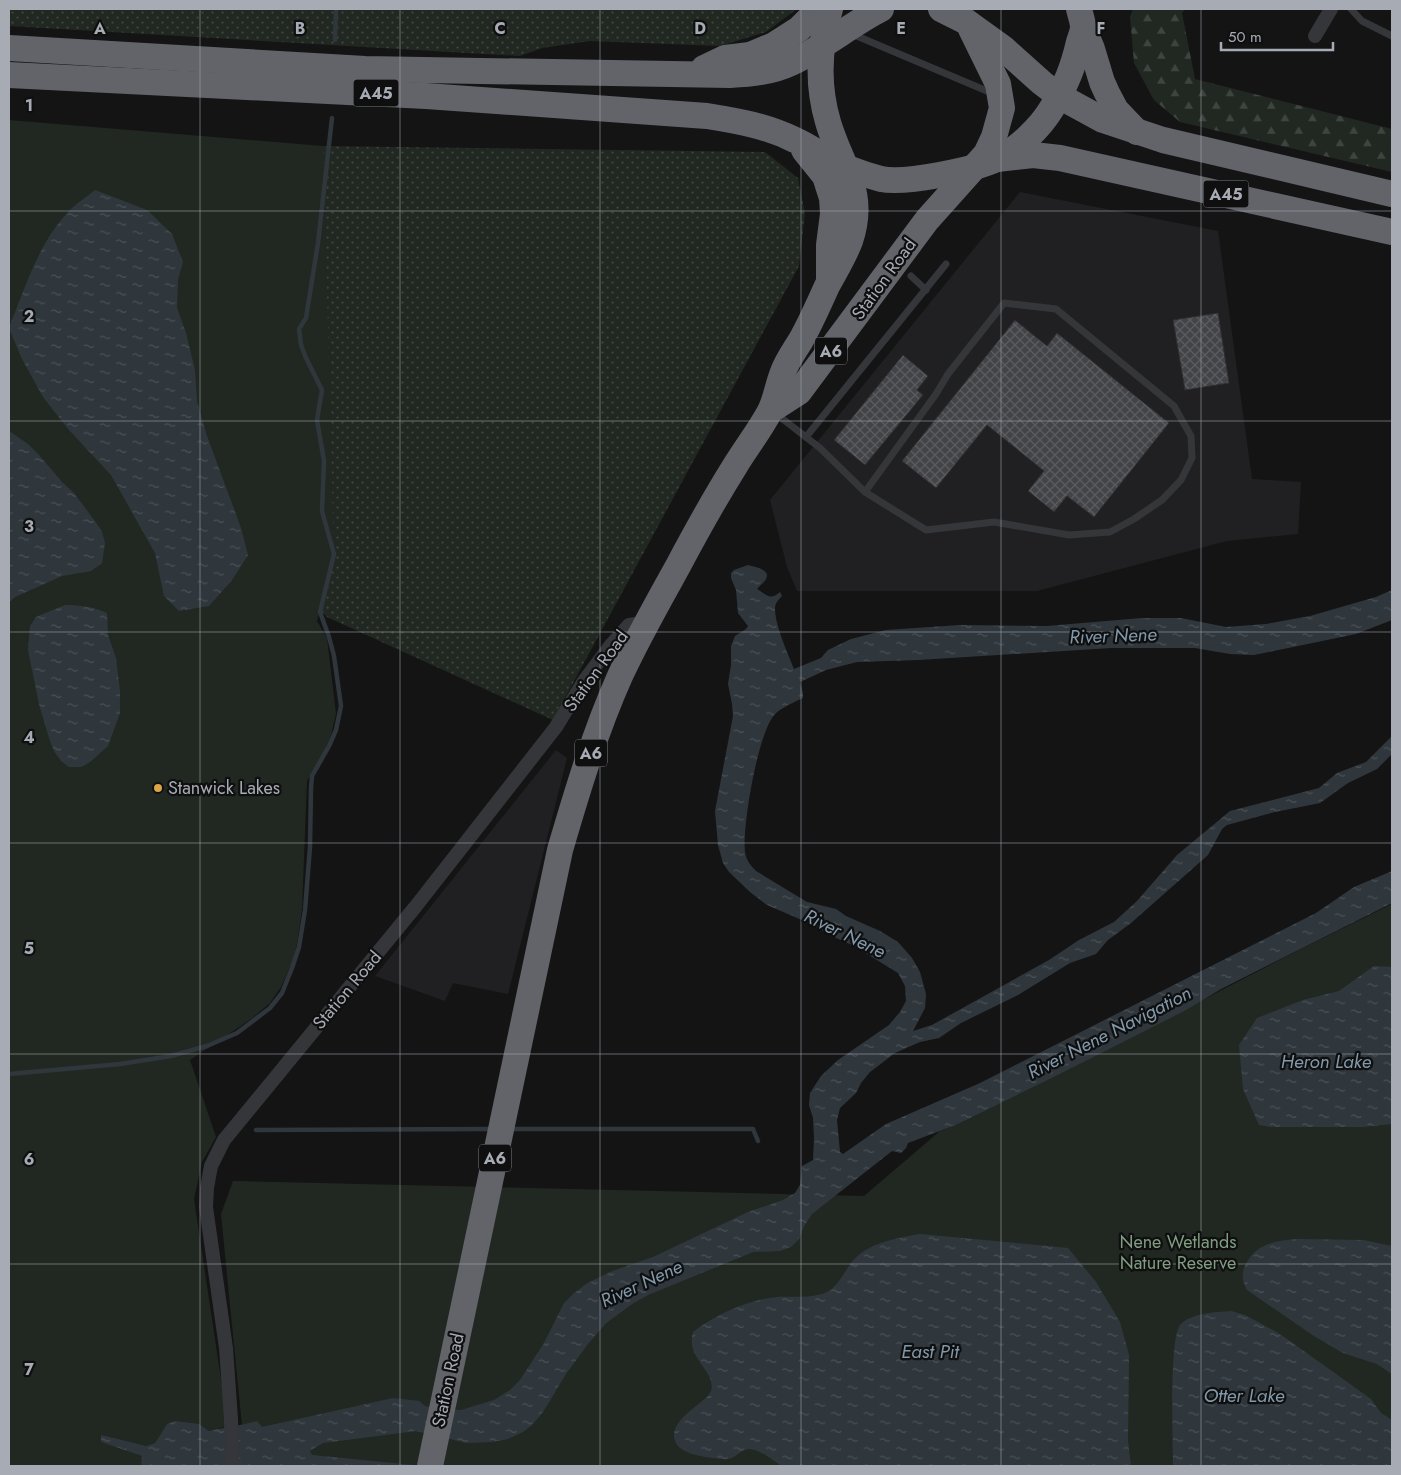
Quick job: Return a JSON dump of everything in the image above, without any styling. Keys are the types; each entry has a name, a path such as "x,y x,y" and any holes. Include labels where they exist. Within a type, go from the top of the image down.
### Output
{"highway":[{"name":"A45","path":"692,74 726,58 750,55 774,45 799,29 819,9"},
{"name":"Station Road","path":"430,1466 560,850 575,800 620,678 644,629 720,491 771,410 783,370 843,259 851,238 856,214 852,182 827,120 822,91 820,56 830,9"},
{"path":"821,46 858,21 881,9"},
{"path":"941,9 967,22 996,78 1002,108 994,137 986,154 986,163"},
{"name":"A45","path":"1081,18 1107,93 1116,110 1137,132"},
{"path":"845,166 883,179 904,179 947,173 986,163 1012,150 1032,133 1049,113 1068,80 1076,60 1081,18"},
{"name":"A45","path":"967,22 1003,48 1059,96 1095,116 1163,140 1392,194"},
{"name":"A45","path":"9,48 365,69 516,73 730,75 768,70 791,63 821,46"},
{"name":"A45","path":"9,75 435,96 707,116 744,122 796,140 845,166"},
{"name":"A6","path":"796,140 825,176 832,198 833,214 829,245 829,283"},
{"name":"A45","path":"986,163 1033,155 1060,158 1392,232"},
{"name":"Station Road","path":"771,410 800,392 927,220 986,163"}],"street":[{"path":"1315,36 1329,9"},
{"name":"Station Road","path":"232,1466 226,1348 206,1207 211,1166 224,1140 234,1126 416,906 556,726 584,681 611,645 629,625 636,624 644,629"}],"lane":[{"path":"1351,9 1362,21 1392,36"},
{"path":"844,31 1000,96"},
{"path":"806,437 946,264"},
{"path":"911,276 926,290"},
{"path":"771,410 806,437 865,492 926,530 994,522 1069,535 1110,532 1134,519 1162,500 1181,480 1192,458 1191,436 1174,406 1056,310 1004,303 948,374 936,394 865,492"}],"shaded area":[{"path":"1020,192 1218,231 1252,479 1301,482 1298,534 1227,541 1037,591 797,591 787,567 770,500"},
{"path":"556,750 567,758 508,994 453,983 445,1001 375,976"}],"green space":[{"path":"9,9 797,9 766,32 720,46 590,41 542,48 520,56 9,26"},
{"path":"1133,9 1185,9 1182,13 1195,79 1392,129 1392,172 1180,122 1154,100 1134,63 1130,17"},
{"name":"Stanwick Lakes","path":"9,120 323,146 334,554 317,621 327,638 336,714 331,735 323,755 307,781 302,909 293,961 281,987 270,1003 251,1019 190,1060 216,1137 202,1162 194,1199 228,1426 209,1431 199,1424 167,1424 155,1443 146,1446 101,1442 143,1456 141,1466 9,1466"},
{"path":"323,146 765,152 798,178 805,213 799,266 553,720 327,617 316,606 321,588"},
{"name":"Nene Wetlands Nature Reserve","path":"1392,904 1392,1466 243,1466 242,1426 221,1214 233,1181 864,1196 940,1131 1054,1077"}],"water":[{"path":"95,190 147,210 172,234 183,262 178,279 177,308 186,333 195,370 197,402 207,436 241,528 248,555 232,580 209,606 179,611 164,596 155,553 111,475 69,430 43,397 21,357 9,328 27,281 50,235 71,209"},
{"path":"9,431 28,444 74,493 102,532 105,543 102,563 91,571 62,576 15,597 9,602"},
{"path":"748,565 761,569 766,573 766,579 757,589 771,597 780,592 782,596 778,600 775,609 777,623 794,669 821,658 828,650 851,639 886,630 960,625 1047,626 1142,618 1181,618 1226,627 1266,624 1310,616 1376,597 1392,590 1392,620 1356,634 1254,655 1230,654 1195,648 1111,648 857,662 826,670 800,682 803,698 776,713 769,723 763,738 757,758 746,822 746,858 756,871 807,902 836,909 898,942 912,958 920,972 926,994 925,1008 913,1031 932,1025 1049,960 1079,940 1114,922 1137,901 1177,855 1230,811 1319,788 1337,773 1366,762 1392,736 1392,754 1377,769 1348,783 1320,803 1275,812 1227,825 1222,829 1208,855 1131,923 1108,940 1096,954 1070,963 1018,995 961,1023 939,1038 920,1042 895,1053 870,1072 856,1093 840,1108 837,1120 840,1152 843,1154 886,1124 980,1083 1316,913 1354,887 1392,871 1392,903 1221,989 1186,1010 1054,1077 958,1124 908,1143 901,1153 892,1151 812,1214 804,1226 799,1239 791,1247 780,1251 753,1252 648,1295 632,1304 605,1324 588,1344 566,1374 543,1412 532,1425 523,1432 508,1439 467,1443 416,1431 323,1443 310,1451 312,1455 423,1466 141,1466 142,1456 101,1442 101,1435 146,1446 155,1443 167,1424 175,1421 199,1424 209,1431 257,1421 262,1427 393,1398 419,1401 425,1406 439,1409 461,1410 494,1400 510,1390 520,1380 544,1343 564,1303 586,1284 610,1272 653,1257 748,1212 783,1200 795,1193 800,1185 802,1166 813,1160 814,1138 813,1118 809,1105 810,1093 821,1076 838,1060 889,1025 906,1001 905,986 898,973 854,946 811,924 767,905 729,872 723,863 718,845 715,811 733,716 728,684 731,646 735,636 748,626 738,613 736,590 731,573"},
{"path":"65,605 97,609 107,613 108,635 116,658 120,691 120,713 108,746 90,762 81,767 69,767 61,761 54,751 39,704 28,650 30,626 36,617"},
{"name":"Heron Lake","path":"1374,966 1392,967 1392,1124 1362,1127 1271,1127 1259,1125 1243,1089 1239,1045 1257,1018 1303,1000 1339,991"},
{"name":"East Pit","path":"920,1234 1068,1248 1096,1282 1120,1322 1129,1355 1128,1441 1131,1466 782,1466 752,1449 725,1459 694,1455 678,1445 674,1434 676,1427 686,1415 704,1400 711,1391 712,1384 710,1377 693,1350 693,1332 722,1314 755,1301 778,1297 812,1296 825,1293 836,1284 857,1256 873,1246 882,1242"},
{"path":"1297,1239 1363,1240 1392,1246 1392,1374 1377,1364 1343,1353 1314,1336 1247,1290 1243,1280 1243,1271 1250,1257 1261,1247 1268,1244"},
{"name":"Otter Lake","path":"1231,1311 1245,1315 1280,1334 1371,1399 1381,1413 1392,1420 1392,1466 1173,1466 1173,1370 1174,1350 1180,1325 1184,1321 1197,1316"}],"building":[{"path":"1218,313 1229,383 1185,390 1173,320"},
{"path":"1015,320 1047,346 1057,333 1169,423 1094,517 1067,496 1054,512 1028,491 1044,471 987,425 936,488 902,461"},
{"path":"903,355 928,376 917,390 923,395 865,465 834,440"}],"waterway":[{"path":"335,40 336,9"},
{"path":"9,1074 120,1064 171,1056 207,1046 237,1033 270,1008 282,993 292,968 299,947 305,910 310,847 312,776 336,730 341,706 334,656 320,612 334,554 322,511 324,461 317,420 322,390 301,345 299,329 306,318 318,243 332,118"},
{"path":"256,1130 492,1129"},
{"path":"510,1129 753,1129 758,1141"}],"place":[{"name":"Stanwick Lakes","path":"158,788"}],"water label":[{"name":"River Nene","path":"1113,635"},
{"name":"River Nene","path":"845,933"},
{"name":"River Nene Navigation","path":"1109,1032"},
{"name":"River Nene","path":"641,1283"}]}
